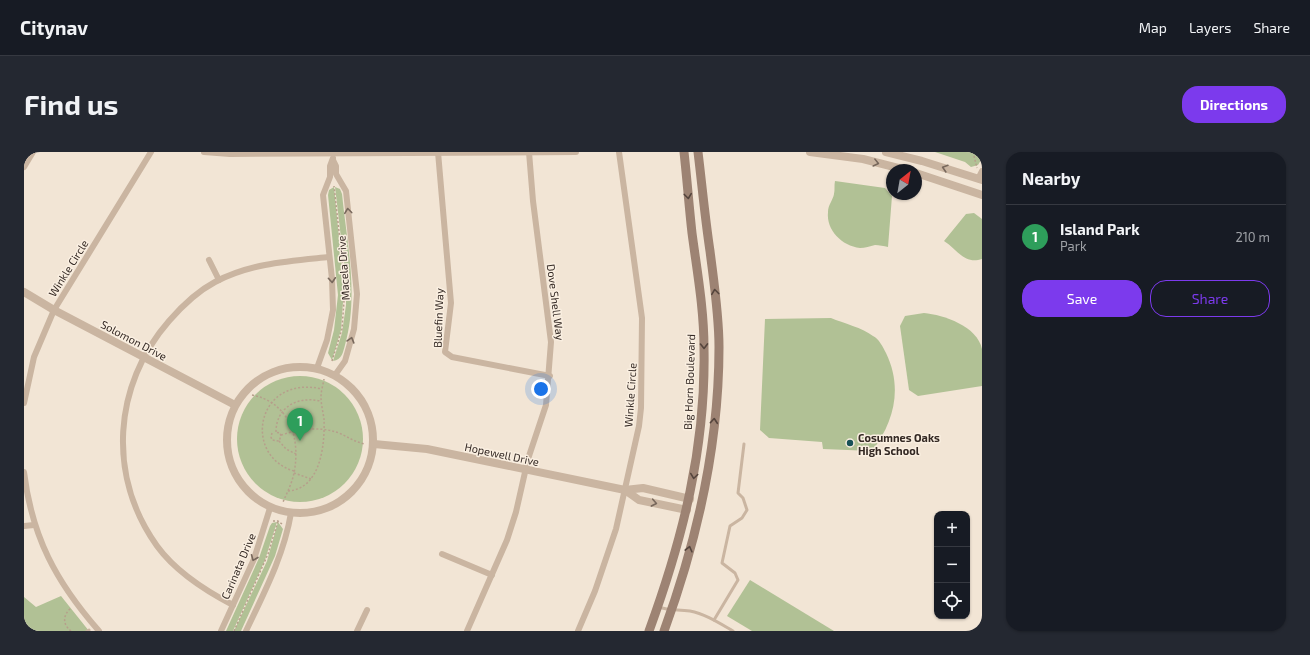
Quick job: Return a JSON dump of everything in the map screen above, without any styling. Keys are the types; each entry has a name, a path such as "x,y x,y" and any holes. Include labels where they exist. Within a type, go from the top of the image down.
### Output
{"main road":[{"name":"Big Horn Boulevard","path":"649,631 667,585 690,499 703,400 704,348 702,308 684,152"},
{"path":"664,631 680,586 705,488 712,433 719,348 717,306 698,152"}],"street":[{"path":"24,167 33,152"},
{"name":"Winkle Circle","path":"24,403 34,357 54,310 151,152"},
{"path":"204,152 230,154 333,155 576,152"},
{"name":"Winkle Circle","path":"578,631 606,561 616,529 639,426 642,318 619,152"},
{"path":"810,152 863,159 886,165"},
{"path":"886,152 922,161 980,180 979,169"},
{"name":"Bluefin Way","path":"438,153 451,303 445,352 452,357 550,376"},
{"name":"Dove Shell Way","path":"467,631 492,575 516,512 528,458 546,405 550,376 551,342 534,209 529,153"},
{"name":"Macela Drive","path":"317,368 327,340 333,310 332,279 323,195 330,177 330,166 333,155"},
{"name":"Macela Drive","path":"333,155 336,166 336,174 346,191 357,294 354,329 345,361 335,375"},
{"path":"922,175 982,195"},
{"path":"233,605 210,593 187,577 158,547 140,517 126,479 122,449 125,416 135,374 155,337 181,307 219,280 249,269 272,263 329,257"},
{"path":"209,260 219,280"},
{"name":"Solomon Drive","path":"24,292 54,310 235,405"},
{"path":"302,366 317,368 335,375 351,387 366,407 371,424 374,444 365,472 357,485 345,497 320,510 291,513 270,508 249,492 238,479 230,464 227,449 227,434 235,405 251,385 271,372 286,367 302,366"},
{"name":"Hopewell Drive","path":"374,444 427,449 625,490 643,488 690,499"},
{"path":"24,472 34,525 45,553 64,588 99,631"},
{"name":"Hopewell Drive","path":"625,490 639,500 687,510"},
{"name":"Carinata Drive","path":"221,631 254,559 270,508"},
{"path":"246,631 275,568 284,544 291,513"},
{"path":"24,526 34,525"},
{"path":"442,554 492,575"},
{"path":"357,631 367,610"}],"lane":[{"path":"714,620 738,580 735,573 722,563 730,526 742,518 747,510 743,498 738,493 744,444"},
{"path":"658,607 671,611 688,611 704,615 733,631"}],"path":[{"path":"973,152 979,169"},
{"path":"332,361 342,329 345,286 334,186"},
{"path":"330,188 334,186 338,187"},
{"path":"329,359 336,362"},
{"path":"288,491 301,487 310,479 319,461 324,430 321,401 324,379"},
{"path":"310,479 294,472 277,461 266,444 263,432 263,421 272,401 283,392 297,387 322,389"},
{"path":"252,395 272,401 282,411 292,432 296,454 294,472 283,502"},
{"path":"321,401 300,400 289,405 282,411 277,420 275,432 281,435 308,428 324,430 337,432 365,444"},
{"path":"272,433 272,440 279,441 286,449 296,454"},
{"path":"279,441 281,435"},
{"path":"270,524 278,521"},
{"path":"278,521 284,527"},
{"path":"234,631 268,554 278,521"},
{"path":"71,608 65,615 64,621 66,627 71,631"},
{"path":"973,631 982,624"}],"green space":[{"path":"935,152 982,152 981,160 978,165 971,167 965,162"},
{"path":"835,181 885,188 886,200 892,200 888,247 875,245 862,248 853,247 836,236 832,231 828,219 828,209 834,194"},
{"path":"334,187 344,288 341,330 332,360 328,353 334,330 338,295 328,195 329,190"},
{"path":"335,187 340,189 342,194 352,289 349,326 343,353 338,359 333,361 342,333 346,305 346,280"},
{"path":"974,213 982,219 982,259 970,260 965,258 944,241 966,214"},
{"path":"924,313 950,319 967,328 974,334 982,349 982,386 918,396 909,390 900,326 905,316"},
{"path":"831,318 858,328 875,337 884,348 891,366 894,379 894,404 886,428 872,451 823,449 822,442 769,438 760,430 765,319"},
{"path":"294,376 306,376 324,380 345,394 359,415 363,439 359,463 345,484 324,498 306,502 294,502 276,498 255,484 241,463 237,445 237,433 241,415 255,394 276,380"},
{"path":"277,522 265,560 233,631 226,631 259,558 270,526 272,523"},
{"path":"278,522 283,529 275,556 241,631 234,631 267,561"},
{"path":"750,580 834,631 752,631 727,616"},
{"path":"61,596 89,631 24,631 24,597 36,607"}],"place":[{"name":"Island Park","path":"300,441"},
{"name":"Cosumnes Oaks High School","path":"850,443"}]}
